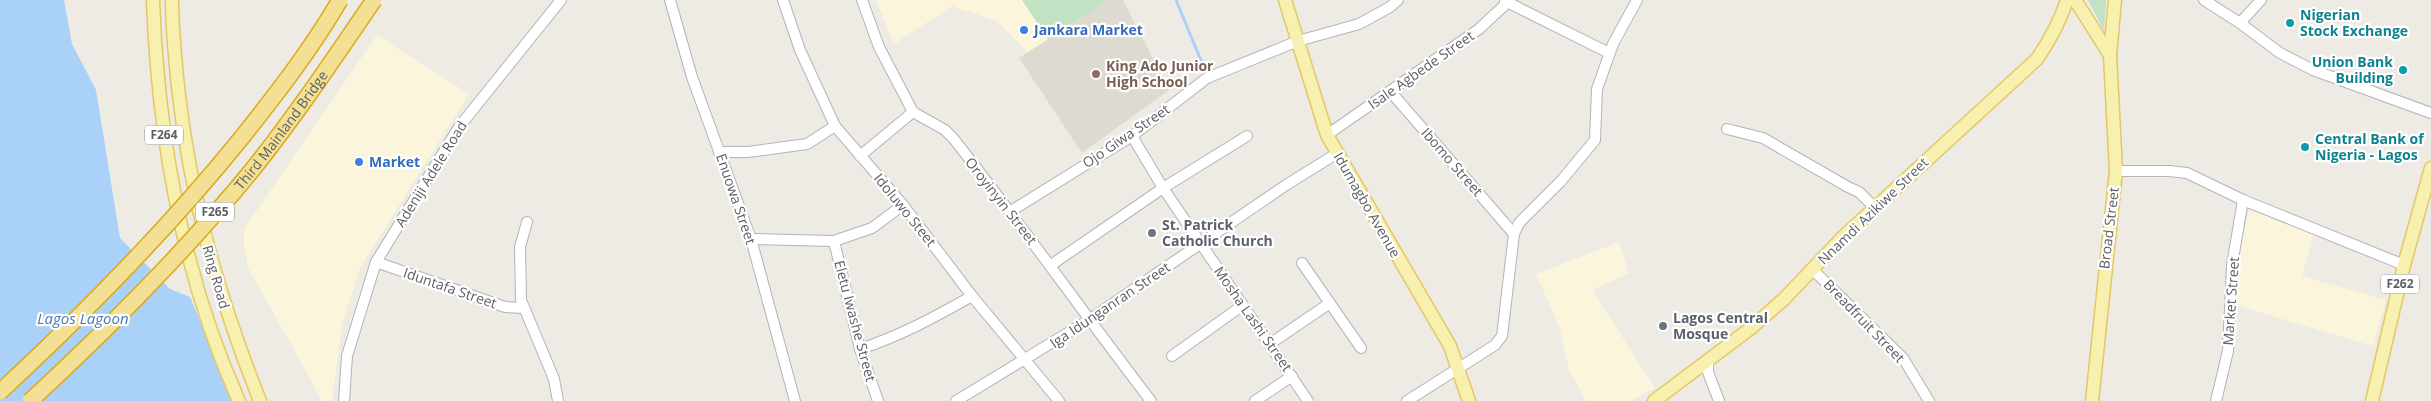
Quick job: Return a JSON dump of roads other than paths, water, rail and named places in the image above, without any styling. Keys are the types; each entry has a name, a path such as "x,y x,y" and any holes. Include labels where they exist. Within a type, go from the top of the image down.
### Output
{"highway":[{"name":"Third Mainland Bridge","path":"0,392 119,276 202,186 283,86 340,0"},
{"name":"Third Mainland Bridge","path":"30,401 88,347 155,278 253,169 374,0"}],"main road":[{"name":"Ring Road","path":"153,0 155,57 165,148 180,227 211,336 239,401"},
{"name":"Ring Road","path":"172,0 172,27 183,134 210,260 233,333 260,401"},
{"name":"Idumagbo Avenue","path":"1285,0 1313,96 1327,135 1336,154 1450,346 1469,401"},
{"name":"Nnamdi Azikiwe Street","path":"1654,401 1751,328 1784,299 1843,237 1876,209 1929,157 2037,59 2051,39 2062,17 2067,0"},
{"name":"Broad Street","path":"2075,0 2110,55"},
{"name":"Broad Street","path":"2092,401 2116,171 2110,55 2114,0"},
{"name":"F262","path":"2372,401 2404,265 2431,168"}],"street":[{"name":"Adeniji Adele Road","path":"344,401 347,356 376,262 459,127 561,0"},
{"name":"Enuowa Street","path":"670,0 692,77 750,239 795,401"},
{"name":"Idoluwo Steet","path":"783,0 800,50 834,126 903,205 972,296 1059,401"},
{"path":"860,156 913,112 879,47 862,0"},
{"name":"Ojo Giwa Street","path":"1011,212 1132,136 1207,78 1298,41 1359,24 1390,7 1398,0"},
{"path":"1406,401 1494,345 1502,336 1514,234 1519,223 1561,181 1595,140 1597,130 1597,89 1609,53 1637,0"},
{"path":"2204,0 2240,23 2280,53 2313,70 2431,113"},
{"path":"2240,23 2261,0"},
{"path":"1507,1 1609,53"},
{"name":"Isale Agbede Street","path":"1327,135 1479,29 1507,1"},
{"name":"Ibomo Street","path":"1390,91 1514,234"},
{"name":"Oroyinyin Street","path":"913,112 945,130 953,138 1011,212 1089,320 1152,401"},
{"path":"719,152 748,152 807,144 834,126"},
{"path":"1727,129 1763,138 1859,192 1876,209"},
{"name":"Mosha Lashi Street","path":"1132,136 1163,188 1308,401"},
{"path":"1050,265 1163,188 1247,136"},
{"name":"Iga Idunganran Street","path":"956,401 1089,320 1286,185 1336,154"},
{"path":"2116,171 2187,173 2242,200 2404,265"},
{"name":"Market Street","path":"2216,401 2228,351 2232,265 2242,200"},
{"path":"750,239 834,241 872,228 903,205"},
{"path":"527,222 520,247 520,290 524,308 554,379 558,401"},
{"name":"Eletu Iwashe Street","path":"834,241 860,349 878,401"},
{"name":"Iduntafa Street","path":"376,262 488,302 512,309 524,308"},
{"path":"1302,263 1361,348"},
{"name":"Breadfruit Street","path":"1812,269 1903,358 1929,401"},
{"path":"860,349 887,340 972,296"},
{"path":"1270,343 1330,303"},
{"path":"1172,356 1242,305"},
{"path":"1708,360 1708,372 1719,401"},
{"path":"1255,401 1292,376"}],"water":[{"name":"Lagos Lagoon","path":"0,0 64,0 72,44 96,90 120,238 170,289 190,297 234,401 0,401"}],"waterway":[{"path":"1176,0 1202,63"}],"place":[{"name":"Nigerian Stock Exchange","path":"2290,23"},
{"name":"Jankara Market","path":"1024,30"},
{"name":"Union Bank Building","path":"2403,70"},
{"name":"King Ado Junior High School","path":"1096,74"},
{"name":"Central Bank of Nigeria - Lagos","path":"2305,147"},
{"name":"Market","path":"359,162"},
{"name":"St. Patrick Catholic Church","path":"1152,233"},
{"name":"Lagos Central Mosque","path":"1663,326"}]}
